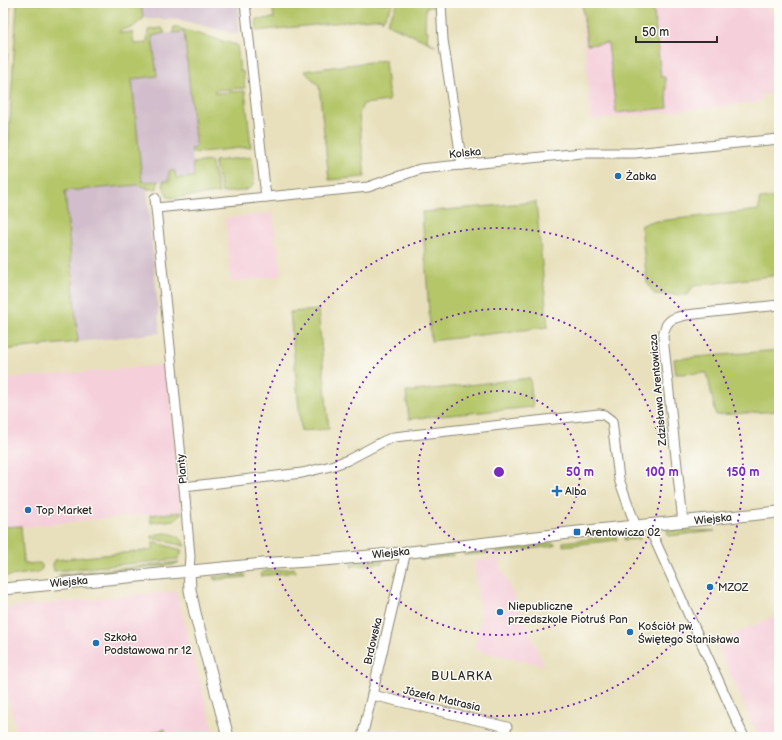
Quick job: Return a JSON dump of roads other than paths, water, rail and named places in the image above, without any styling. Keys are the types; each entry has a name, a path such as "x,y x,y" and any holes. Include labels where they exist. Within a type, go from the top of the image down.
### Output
{"street":[{"path":"245,3 266,197"},
{"path":"441,3 443,40 462,165"},
{"name":"Kolska","path":"156,208 368,187 420,169 582,153 634,153 779,139"},
{"name":"Planty","path":"155,198 184,487 190,556 190,590 228,737"},
{"name":"Zdzisława Arentowicza","path":"683,522 663,337 664,328 667,323 674,318 686,315 779,306"},
{"path":"184,487 302,473 348,460 394,437 599,414 604,415 612,421 619,480 636,527"},
{"name":"Wiejska","path":"3,589 502,542 553,535 779,512"},
{"path":"648,525 744,737"},
{"name":"Brdowska","path":"362,737 406,551"},
{"name":"Józefa Matrasia","path":"372,695 507,727"}],"place":[{"name":"Żabka","path":"618,176"},
{"name":"Alba","path":"557,491"},
{"name":"Top Market","path":"28,510"},
{"name":"Arentowicza 02","path":"577,532"},
{"name":"MZOZ","path":"710,587"},
{"name":"Niepubliczne przedszkole Piotruś Pan","path":"500,612"},
{"name":"Kościół pw. Świętego Stanisława","path":"630,632"},
{"name":"Szkoła Podstawowa nr 12","path":"96,643"}],"district":[{"name":"BULARKA","path":"462,676"}]}
